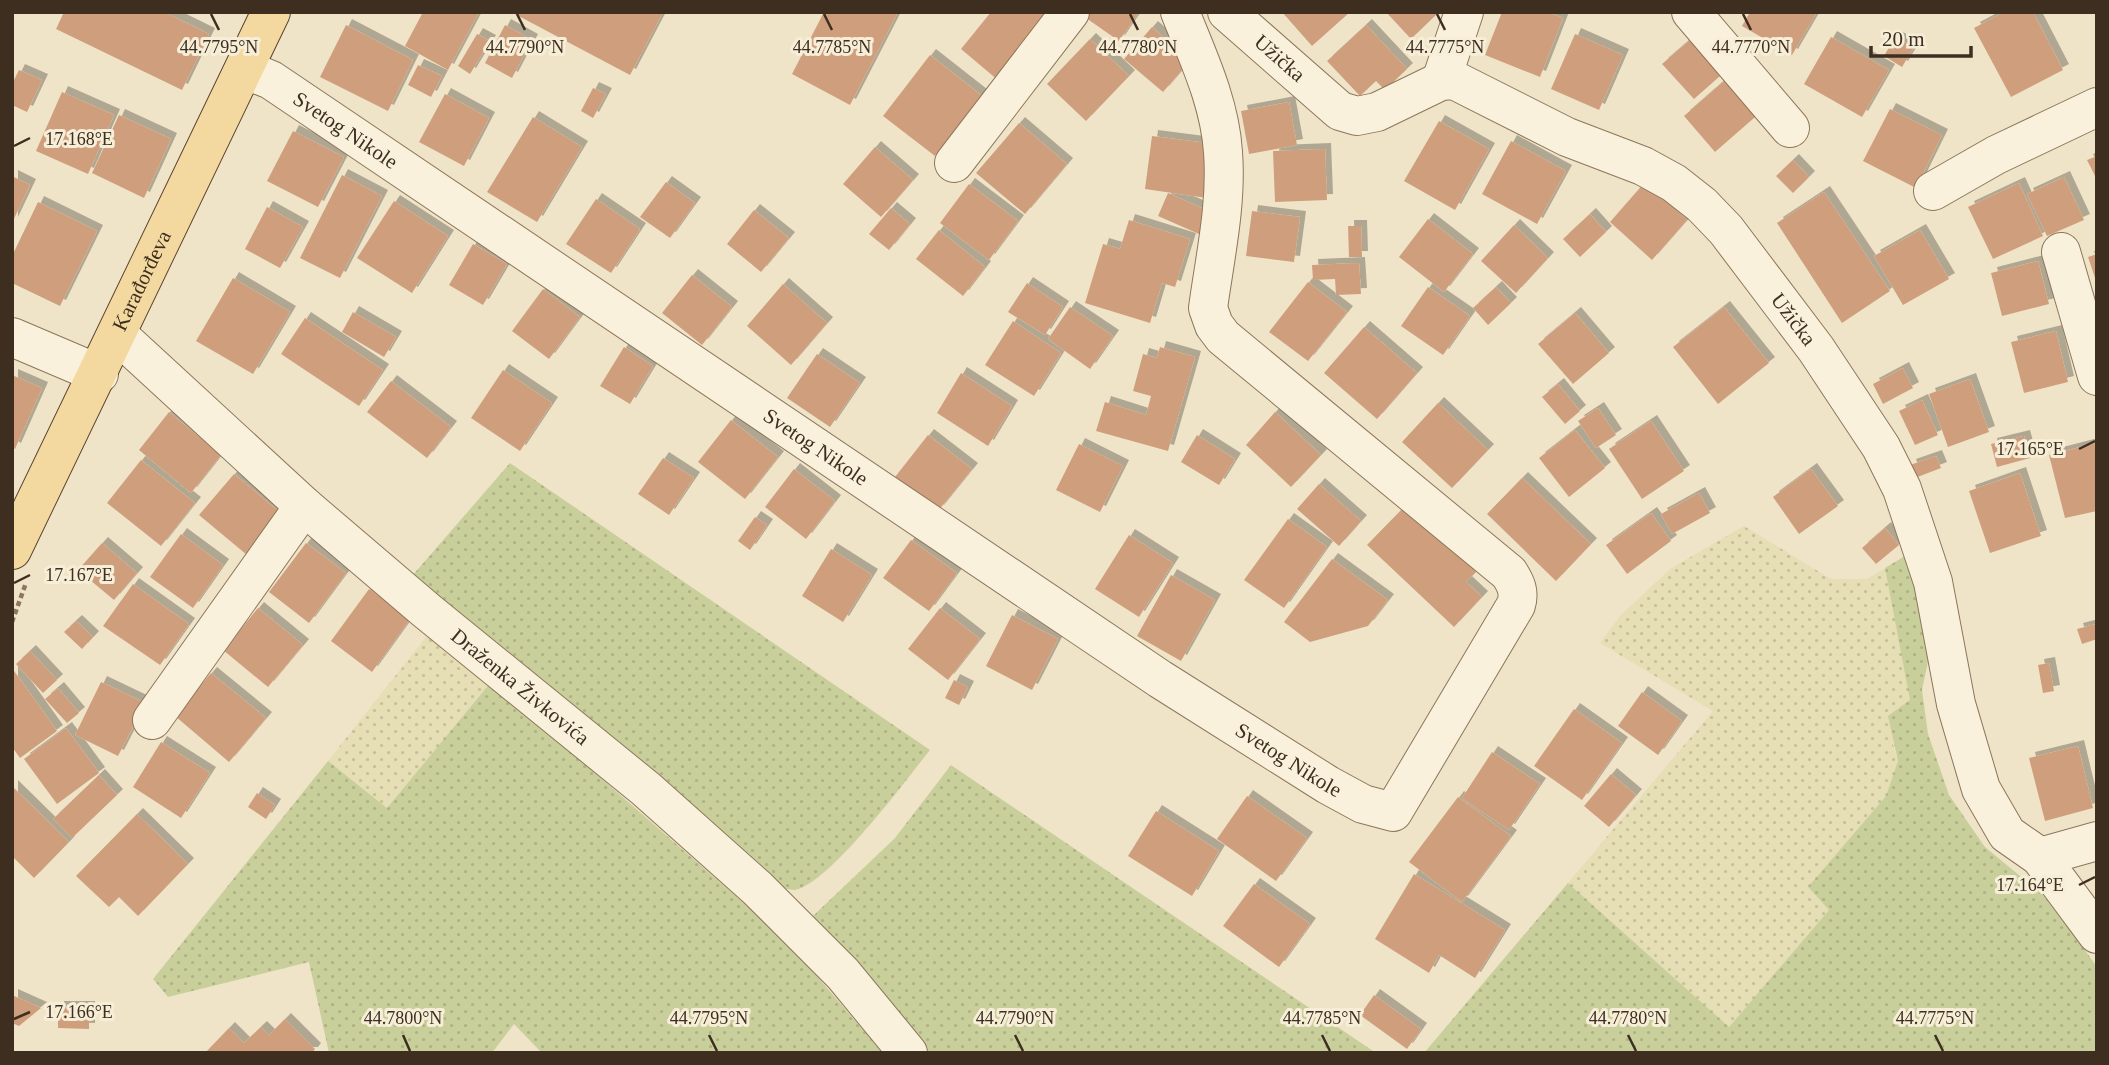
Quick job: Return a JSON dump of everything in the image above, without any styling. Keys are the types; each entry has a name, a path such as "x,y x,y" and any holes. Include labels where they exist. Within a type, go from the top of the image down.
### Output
{"main road":[{"name":"Karađorđeva","path":"12,550 271,12"}],"street":[{"path":"954,163 1070,12"},
{"name":"Svetog Nikole","path":"244,69 271,80 1160,679 1328,785 1363,804 1393,812 1516,605 1516,584 1509,573 1223,337 1214,324 1208,308 1224,188 1223,149 1210,85 1180,12"},
{"name":"Užička","path":"1227,12 1332,106 1349,114 1377,112 1441,81 1454,80 1567,137 1643,166 1684,190 1726,230 1816,349 1881,447 1902,489 1933,582 1956,704 1978,780 2007,834 2040,857 2097,934"},
{"path":"1441,81 1464,12"},
{"path":"1690,12 1790,128"},
{"path":"1933,191 1996,155 2097,107"},
{"path":"2061,252 2097,376"},
{"name":"Draženka Živkovića","path":"117,334 304,506 646,789 757,888 843,974 908,1053"},
{"path":"12,337 99,374"},
{"path":"152,720 304,506"},
{"path":"2040,857 2097,841"}],"shaded area":[{"path":"1744,526 1831,579 1867,579 1885,568 1911,700 1893,744 1898,761 1886,796 1808,887 1829,910 1729,1027 1568,883 1713,711 1600,643 1621,615 1670,569"},
{"path":"430,632 491,682 387,808 328,761"}],"green space":[{"path":"510,463 930,750 867,829 847,851 810,883 795,890 779,887 412,576"},
{"path":"1913,551 1930,652 1922,690 1928,734 1949,795 1985,847 2049,900 2097,967 2097,1053 1424,1053 1568,883 1729,1027 1829,910 1808,887 1886,796 1898,761 1888,716 1910,700 1885,568"},
{"path":"491,682 785,939 883,1053 542,1053 514,1024 492,1053 329,1053 309,962 168,997 153,979 328,761 387,808"},
{"path":"951,765 1376,1053 926,1053 813,916 895,838"}],"building":[{"path":"64,12 164,12 209,34 182,90 56,29"},
{"path":"423,12 479,12 448,70 405,46"},
{"path":"511,12 663,12 630,75"},
{"path":"824,12 898,12 850,105 792,74"},
{"path":"991,12 1043,12 1051,18 999,81 961,49"},
{"path":"1090,12 1139,12 1119,41 1086,18"},
{"path":"1282,12 1350,12 1312,46"},
{"path":"1386,12 1439,12 1411,39"},
{"path":"1502,12 1547,12 1563,18 1540,77 1485,55"},
{"path":"1750,12 1817,12 1792,55 1742,26"},
{"path":"2004,12 2033,12 2063,70 2011,97 1974,28"},
{"path":"346,25 413,60 388,111 320,77"},
{"path":"505,25 532,40 512,78 485,63"},
{"path":"1366,25 1407,69 1385,90 1376,81 1360,96 1327,61"},
{"path":"1152,27 1190,61 1163,92 1124,59"},
{"path":"1698,33 1728,69 1694,99 1662,64"},
{"path":"477,34 490,41 470,74 458,66"},
{"path":"1575,34 1623,55 1599,110 1551,89"},
{"path":"1831,37 1889,70 1862,117 1804,84"},
{"path":"1895,37 1914,47 1902,67 1884,56"},
{"path":"1090,39 1129,76 1086,121 1047,84"},
{"path":"930,55 981,95 935,156 883,116"},
{"path":"418,65 442,76 431,97 408,85"},
{"path":"19,70 42,80 27,112 12,105 12,84"},
{"path":"1731,75 1762,111 1715,152 1684,116"},
{"path":"593,88 606,94 593,118 581,111"},
{"path":"62,92 114,115 88,174 36,151"},
{"path":"445,94 489,118 464,166 419,142"},
{"path":"1289,102 1297,145 1249,154 1241,111"},
{"path":"1890,109 1942,135 1916,188 1863,161"},
{"path":"119,115 171,139 144,198 92,173"},
{"path":"533,117 582,147 537,222 487,192"},
{"path":"1439,121 1489,149 1455,210 1404,181"},
{"path":"1019,123 1067,164 1025,214 976,173"},
{"path":"293,131 344,157 318,207 267,181"},
{"path":"1152,136 1214,144 1207,198 1145,189"},
{"path":"1511,141 1566,171 1537,224 1482,194"},
{"path":"875,147 913,180 881,217 843,184"},
{"path":"1325,149 1327,200 1275,202 1273,151"},
{"path":"2097,156 2097,180 2087,160"},
{"path":"1793,160 1809,177 1793,193 1776,176"},
{"path":"342,175 382,196 340,278 300,258"},
{"path":"12,176 30,185 12,223"},
{"path":"2064,177 2084,220 2047,236 2027,194"},
{"path":"666,182 695,203 670,238 640,217"},
{"path":"1645,182 1687,220 1652,260 1610,222"},
{"path":"2019,183 2043,236 1993,259 1968,207"},
{"path":"969,184 1018,221 989,260 940,223"},
{"path":"1824,192 1890,291 1842,323 1777,223"},
{"path":"1168,193 1217,215 1208,238 1158,216"},
{"path":"596,199 640,229 611,273 566,244"},
{"path":"394,201 448,236 412,293 357,258"},
{"path":"38,202 97,231 60,306 12,283 12,256"},
{"path":"267,207 303,227 280,268 245,249"},
{"path":"891,208 910,224 889,250 869,234"},
{"path":"754,210 789,238 761,272 727,244"},
{"path":"1252,211 1300,217 1294,262 1246,256"},
{"path":"1590,214 1606,232 1580,257 1563,239"},
{"path":"1428,219 1473,254 1444,292 1399,257"},
{"path":"1129,220 1190,239 1175,287 1162,283 1150,323 1085,303 1103,244 1120,249"},
{"path":"1514,225 1548,258 1516,293 1481,261"},
{"path":"1348,226 1361,226 1362,257 1349,257"},
{"path":"939,230 985,267 963,296 916,259"},
{"path":"1920,230 1949,279 1903,305 1874,256"},
{"path":"473,244 507,264 483,305 449,285"},
{"path":"2097,254 2097,281 2096,281 2088,257"},
{"path":"2038,261 2049,304 2002,316 1991,273"},
{"path":"1359,263 1361,294 1336,295 1335,279 1313,280 1312,265"},
{"path":"692,275 732,307 702,345 662,313"},
{"path":"233,278 290,312 253,374 196,341"},
{"path":"1308,282 1347,312 1308,361 1269,332"},
{"path":"1027,283 1063,307 1045,335 1008,312"},
{"path":"783,284 827,323 791,365 747,326"},
{"path":"1428,287 1470,316 1443,355 1401,326"},
{"path":"1496,287 1511,303 1488,325 1473,308"},
{"path":"543,289 580,317 549,359 512,331"},
{"path":"1070,307 1113,336 1090,369 1048,339"},
{"path":"1724,307 1769,363 1718,404 1673,347"},
{"path":"353,312 396,337 384,357 342,332"},
{"path":"1575,313 1609,353 1573,384 1538,344"},
{"path":"305,318 383,370 359,406 281,354"},
{"path":"1013,321 1061,353 1034,396 985,365"},
{"path":"1364,327 1417,373 1377,419 1324,373"},
{"path":"2056,331 2068,382 2024,393 2011,342"},
{"path":"624,347 653,366 630,404 600,386"},
{"path":"1160,347 1195,357 1168,451 1096,431 1105,402 1146,415 1151,396 1133,391 1143,354 1157,358"},
{"path":"817,354 860,383 830,427 787,398"},
{"path":"1903,368 1913,388 1883,404 1873,384"},
{"path":"503,370 552,403 520,451 471,418"},
{"path":"961,373 1012,406 988,446 937,413"},
{"path":"12,375 42,388 15,449 12,447"},
{"path":"1970,379 1989,432 1948,447 1929,394"},
{"path":"391,381 451,427 427,458 367,412"},
{"path":"1558,384 1580,411 1565,424 1542,397"},
{"path":"1922,400 1938,435 1915,445 1899,411"},
{"path":"1438,403 1488,450 1452,488 1402,442"},
{"path":"1598,408 1616,435 1596,448 1578,421"},
{"path":"169,412 221,455 191,493 139,450"},
{"path":"1275,412 1321,455 1291,487 1246,445"},
{"path":"731,420 778,457 745,499 698,462"},
{"path":"1651,421 1684,471 1642,499 1609,449"},
{"path":"1575,430 1605,468 1569,497 1539,458"},
{"path":"928,435 972,469 938,511 895,477"},
{"path":"1197,435 1235,459 1219,485 1181,462"},
{"path":"2024,436 2030,458 1997,467 1991,444"},
{"path":"2096,443 2097,511 2065,518 2049,455"},
{"path":"1079,444 1123,466 1100,512 1056,490"},
{"path":"1936,456 1941,468 1915,478 1910,465"},
{"path":"663,458 694,478 669,515 638,494"},
{"path":"141,460 195,503 161,546 107,503"},
{"path":"794,469 835,501 806,539 765,507"},
{"path":"1811,469 1838,506 1799,534 1773,497"},
{"path":"2020,473 2041,536 1990,553 1969,491"},
{"path":"234,474 282,514 247,555 199,515"},
{"path":"1522,478 1591,544 1556,581 1487,514"},
{"path":"1319,484 1361,521 1339,546 1297,509"},
{"path":"1699,493 1710,513 1672,534 1661,514"},
{"path":"1406,505 1476,572 1466,582 1482,597 1454,627 1367,545"},
{"path":"1651,513 1671,541 1627,574 1606,545"},
{"path":"755,517 767,525 750,550 738,541"},
{"path":"1288,519 1327,547 1284,608 1244,580"},
{"path":"1885,528 1899,545 1876,564 1862,548"},
{"path":"181,534 223,565 193,608 150,577"},
{"path":"1129,535 1173,563 1139,617 1095,589"},
{"path":"911,540 957,573 929,611 883,578"},
{"path":"102,543 137,573 114,600 78,570"},
{"path":"306,543 346,573 309,623 269,592"},
{"path":"831,549 872,575 843,622 802,596"},
{"path":"1332,559 1388,600 1368,626 1310,642 1284,622"},
{"path":"1171,575 1215,600 1181,661 1137,636"},
{"path":"133,584 189,624 160,665 103,626"},
{"path":"369,589 410,619 372,672 331,641"},
{"path":"258,608 303,645 268,687 223,650"},
{"path":"940,608 980,639 948,680 908,649"},
{"path":"1012,615 1058,639 1032,690 986,666"},
{"path":"76,621 93,637 82,649 64,632"},
{"path":"2096,624 2097,639 2082,644 2077,629"},
{"path":"30,651 57,680 43,693 16,664"},
{"path":"2049,663 2054,691 2043,693 2038,665"},
{"path":"12,668 57,731 20,758 12,747"},
{"path":"211,673 266,718 229,762 175,716"},
{"path":"954,680 968,687 959,705 945,698"},
{"path":"101,682 145,703 118,756 75,735"},
{"path":"58,688 79,713 67,723 45,699"},
{"path":"1642,692 1682,721 1658,755 1618,726"},
{"path":"1574,709 1622,743 1582,800 1534,766"},
{"path":"66,728 99,773 57,804 24,759"},
{"path":"161,742 210,773 181,818 133,787"},
{"path":"2078,746 2093,808 2045,821 2029,758"},
{"path":"1492,752 1540,784 1509,830 1462,798"},
{"path":"1611,774 1636,795 1609,827 1584,806"},
{"path":"99,775 117,795 72,838 53,819"},
{"path":"12,786 69,842 34,878 12,856"},
{"path":"257,793 275,805 266,819 248,807"},
{"path":"1247,796 1307,838 1276,881 1217,839"},
{"path":"1458,797 1511,836 1462,902 1409,862"},
{"path":"1156,811 1219,851 1192,896 1128,856"},
{"path":"137,814 188,864 138,916 119,897 109,907 76,876"},
{"path":"1414,874 1505,930 1475,978 1439,955 1429,973 1375,939"},
{"path":"1254,884 1310,924 1279,967 1223,926"},
{"path":"12,995 41,1008 19,1026 12,1023"},
{"path":"1374,995 1421,1029 1407,1049 1360,1015"},
{"path":"58,1007 89,1007 89,1029 58,1028"},
{"path":"285,1019 315,1049 312,1053 205,1053 229,1028 244,1043 261,1027 269,1035"}]}
